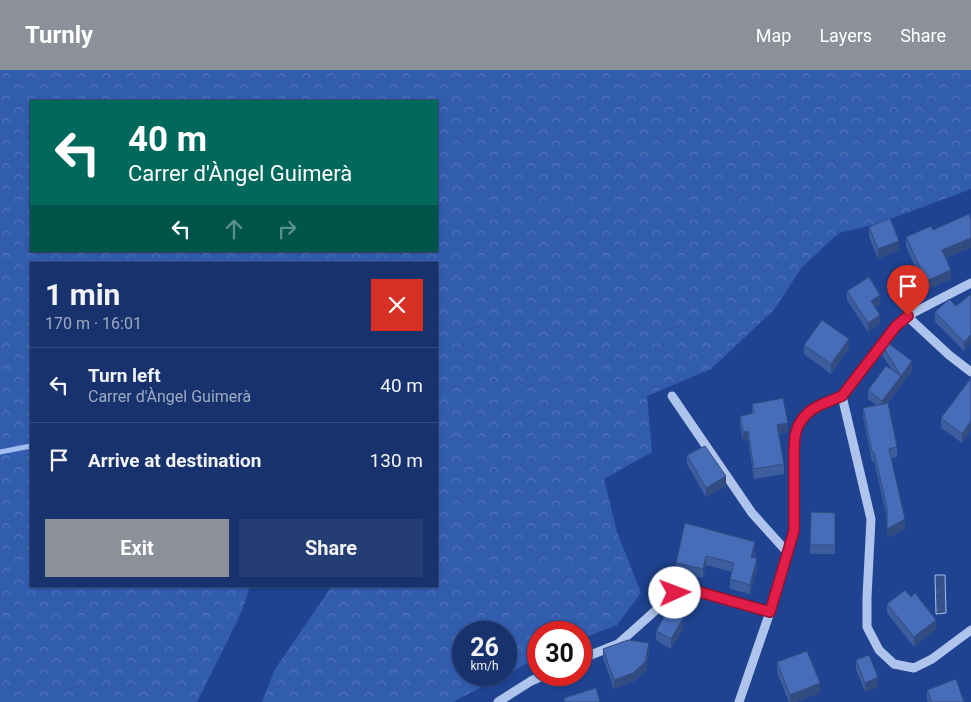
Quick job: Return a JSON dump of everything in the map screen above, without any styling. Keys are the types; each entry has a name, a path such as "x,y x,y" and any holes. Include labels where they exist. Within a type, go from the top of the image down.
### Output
{"street":[{"path":"739,702 770,612 794,531 794,451 798,426 810,411 842,396 896,326 908,316 971,283"},
{"path":"908,316 949,355 971,372"},
{"path":"672,396 752,513 788,553"},
{"path":"842,396 871,519 866,597 867,627 879,650 894,664 914,668 932,659 971,630"},
{"path":"592,655 618,644 675,593 689,589 770,612"},
{"path":"498,702 527,684"}],"green space":[{"path":"0,70 971,70 971,189 877,224 839,233 802,267 774,310 711,369 647,396 652,452 604,479 617,532 641,593 617,625 592,635 592,621 527,621 527,664 517,669 517,621 452,621 452,686 483,686 453,702 262,702 275,669 331,587 438,587 438,262 30,262 30,587 250,587 242,611 197,702 0,702"}],"water":[{"path":"935,575 945,575 946,613 936,614"}],"building":[{"path":"969,214 971,238 942,250 951,270 926,281 906,237 931,226 933,230"},
{"path":"890,218 899,241 878,249 869,227"},
{"path":"869,277 880,295 871,301 880,315 868,323 847,291"},
{"path":"971,294 971,335 964,342 935,312 949,299 956,306"},
{"path":"822,320 849,339 831,364 804,345"},
{"path":"885,341 912,361 901,376 882,345"},
{"path":"886,366 901,376 882,401 868,390"},
{"path":"971,378 971,421 962,434 941,418"},
{"path":"783,398 788,423 777,425 784,464 754,469 748,431 743,432 740,416 754,413 752,404"},
{"path":"888,403 897,447 889,449 905,519 887,529 887,508 874,452 872,452 863,408"},
{"path":"705,446 726,476 706,488 687,455"},
{"path":"811,512 835,513 835,545 810,545"},
{"path":"685,523 755,542 751,557 757,558 750,585 730,579 734,563 706,556 703,569 676,563"},
{"path":"905,590 911,597 915,593 936,620 914,637 887,604"},
{"path":"668,610 683,618 671,639 656,631"},
{"path":"628,640 649,643 645,662 633,673 614,680 603,649"},
{"path":"807,651 820,683 790,695 777,662"},
{"path":"869,655 878,677 865,683 856,660"},
{"path":"956,679 964,702 932,702 927,690"},
{"path":"596,688 600,702 565,702 564,698"}],"waterway":[{"path":"0,452 30,446"}],"route":[{"path":"675,593 689,589 770,612 794,531 794,451 798,426 810,411 842,396 896,326 908,316"}]}
